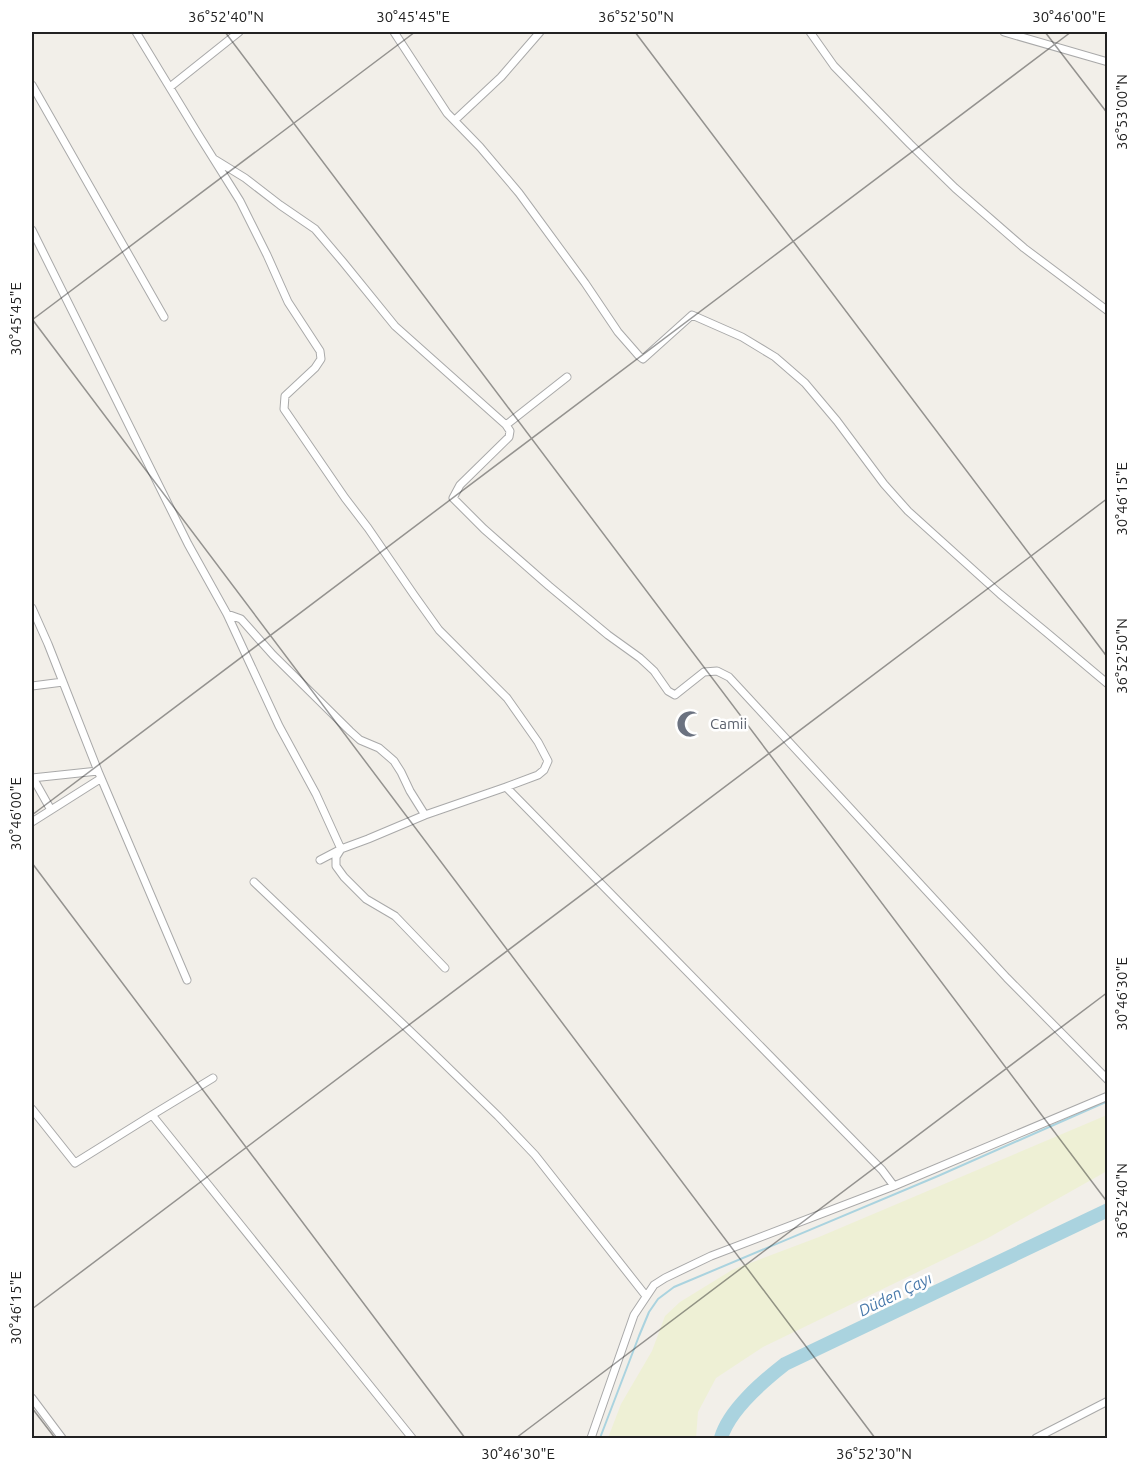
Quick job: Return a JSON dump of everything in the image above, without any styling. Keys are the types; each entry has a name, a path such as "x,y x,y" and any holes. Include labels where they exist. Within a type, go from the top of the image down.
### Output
{"street":[{"path":"136,32 240,201 288,302 320,351 321,359 315,368 285,396 284,409 439,630 507,698 538,742 548,761 544,770 538,775 425,815 341,849 320,860"},
{"path":"170,87 239,32"},
{"path":"394,32 447,113 519,193 618,332 639,356 643,359 692,315 742,337 775,357 805,383 837,420 884,484 908,511 1000,594 1107,684"},
{"path":"455,120 501,77 540,32"},
{"path":"810,32 834,66 955,188 1024,248 1107,311"},
{"path":"1004,32 1107,62"},
{"path":"32,85 164,317"},
{"path":"213,159 245,178 315,229 395,326 506,425 510,431 509,436 460,485 453,498 484,529 549,586 654,671 668,691 675,695 704,672 717,671 729,677 1007,978 1107,1080"},
{"path":"32,230 188,544 227,614 279,726 316,794 341,849"},
{"path":"506,425 567,377"},
{"path":"32,608 99,775 187,980"},
{"path":"227,614 241,619 273,655 360,740 379,748 388,755 401,772 425,815"},
{"path":"32,686 63,682"},
{"path":"51,810 32,778 99,775"},
{"path":"32,822 99,775"},
{"path":"507,787 882,1170 894,1186"},
{"path":"341,849 336,857 336,866 344,877 366,899 396,916 445,968"},
{"path":"254,882 520,1139 646,1296"},
{"path":"32,1109 75,1163 213,1078"},
{"path":"591,1438 634,1315 654,1286 665,1278 711,1256 894,1186 1107,1096"},
{"path":"152,1115 412,1438"},
{"path":"32,1398 62,1438"},
{"path":"1036,1438 1107,1401"}],"green space":[{"path":"1107,1115 1107,1171 988,1238 763,1347 716,1378 698,1412 696,1438 608,1438 621,1404 652,1351 665,1316 680,1302 732,1270 819,1237"}],"waterway":[{"path":"600,1438 649,1312 658,1299 674,1287 938,1176 1108,1101"},
{"name":"Düden Çayı","path":"721,1438 731,1417 739,1407 785,1364 1108,1210"}],"place":[{"name":"Camii","path":"690,724"}]}
